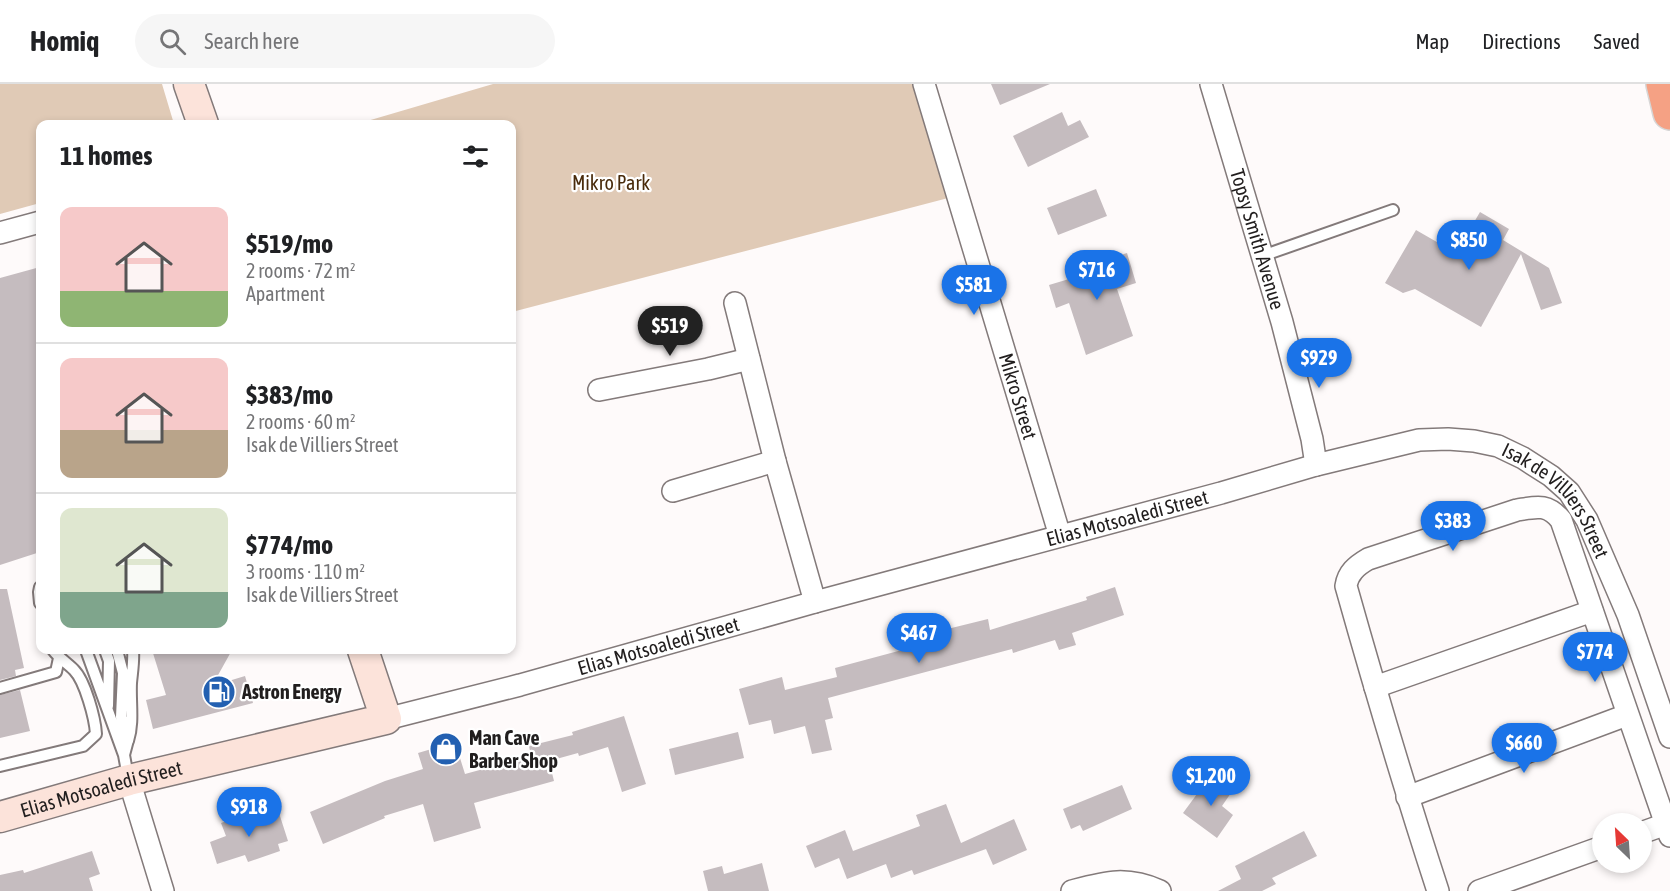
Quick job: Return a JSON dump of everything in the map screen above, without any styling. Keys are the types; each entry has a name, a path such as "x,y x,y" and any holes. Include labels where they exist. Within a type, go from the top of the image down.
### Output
{"highway":[{"path":"1663,84 1670,113"}],"street":[{"path":"189,84 202,120"},
{"name":"Mikro Street","path":"924,84 1060,536"},
{"name":"Topsy Smith Avenue","path":"1211,84 1282,322 1312,439 1316,465"},
{"path":"0,233 36,223"},
{"path":"735,303 815,602"},
{"path":"599,390 749,359"},
{"name":"Isak de Villiers Street","path":"1316,465 1419,440 1448,439 1474,441 1498,447 1523,458 1551,476 1569,492 1587,520 1628,615 1670,737"},
{"path":"673,491 776,461"},
{"name":"Elias Motsoaledi Street","path":"0,817 127,768 386,719 520,685 1316,465"},
{"path":"1438,891 1407,797 1346,586 1348,577 1360,564 1368,560 1517,510 1549,508 1561,519 1668,830 1652,832"},
{"path":"1375,687 1592,611"},
{"path":"364,654 386,719"},
{"path":"1407,797 1627,715"},
{"path":"127,768 163,891"},
{"path":"1479,891 1592,851"},
{"path":"1072,891 1111,881 1144,884 1160,891"}],"lane":[{"path":"1262,256 1393,210"},
{"path":"0,688 56,672 56,654"},
{"path":"0,766 83,746 96,734 82,681 76,671 56,654"},
{"path":"87,654 127,768"},
{"path":"106,654 109,661 108,709"},
{"path":"118,654 123,673 120,717 128,740 127,768"},
{"path":"127,768 132,730 131,683 133,654"}],"green space":[{"path":"0,84 162,84 173,120 36,120 36,204 0,214"},
{"name":"Mikro Park","path":"493,84 919,84 952,197 516,311 516,120 371,120"}],"building":[{"path":"991,84 1050,84 1000,105"},
{"path":"1062,112 1068,126 1080,120 1089,137 1028,167 1013,136"},
{"path":"1096,189 1107,216 1058,235 1047,208"},
{"path":"1480,212 1509,229 1503,240 1549,268 1562,303 1541,310 1521,254 1481,327 1415,289 1403,293 1385,283 1416,230 1456,253"},
{"path":"1127,253 1136,283 1117,289 1133,336 1086,355 1069,303 1056,308 1049,285 1069,279 1067,272"},
{"path":"36,268 36,553 0,565 0,278"},
{"path":"1115,587 1124,615 1072,633 1076,645 1059,650 1055,640 1013,653 1012,649 828,698 833,718 825,720 832,750 812,754 805,726 774,734 771,720 749,725 739,689 782,677 785,690 837,677 835,668 917,646 915,637 988,619 990,630 1087,600 1086,597"},
{"path":"0,589 7,589 24,668 15,670 16,676 0,680"},
{"path":"153,654 230,654 212,686 245,676 253,703 153,729 146,700 166,695"},
{"path":"20,690 30,731 0,738 0,695"},
{"path":"624,716 646,784 622,792 608,747 579,756 578,753 549,761 554,781 474,803 481,828 434,842 423,804 384,816 385,818 323,844 310,812 385,781 423,769 418,753 455,742 465,774 531,756 529,746 573,735 572,732"},
{"path":"738,732 744,758 675,775 669,749"},
{"path":"1211,775 1233,790 1222,806 1233,815 1217,838 1183,813"},
{"path":"1122,785 1132,809 1083,831 1080,825 1071,829 1063,809"},
{"path":"946,804 961,843 1014,819 1027,850 993,865 986,849 914,875 912,870 891,878 886,864 847,879 839,858 815,868 806,846 845,830 853,851 920,826 916,815"},
{"path":"251,813 254,822 279,813 288,841 278,844 280,851 248,862 245,855 217,864 210,842 226,836 221,823"},
{"path":"1304,831 1317,856 1272,878 1276,884 1262,891 1218,891 1241,879 1235,866"},
{"path":"92,851 100,874 89,878 93,891 0,891 0,875 23,870 24,873"},
{"path":"762,863 769,891 708,891 703,871 722,866 724,874"}],"place":[{"name":"Astron Energy","path":"219,692"},
{"name":"Man Cave Barber Shop","path":"446,749"}]}
